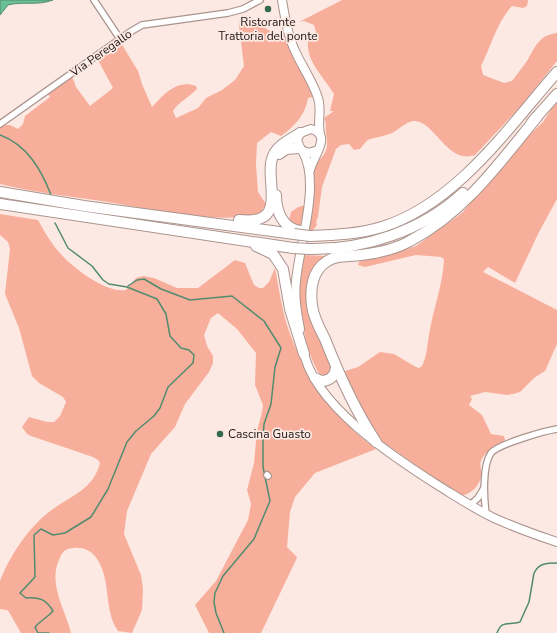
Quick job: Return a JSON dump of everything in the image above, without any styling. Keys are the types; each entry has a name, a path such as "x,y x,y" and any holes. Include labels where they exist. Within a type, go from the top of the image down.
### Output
{"highway":[{"path":"0,192 153,215 297,233 353,233 383,226 424,208 455,184 479,161 557,72"},
{"path":"376,442 358,413 336,368 312,305 314,275 318,268 336,256 360,255 388,249 409,242 429,230 449,215 472,194 557,94"},
{"path":"0,204 293,248 308,249 356,245 415,227 456,200 537,117"},
{"path":"153,215 192,216 250,222 260,219 268,212 272,202 273,154 279,147 304,131"},
{"path":"297,233 285,223 279,214 276,203 277,157 286,148 301,150"},
{"path":"111,220 154,230 256,246 273,254 282,269 290,309 304,354"},
{"path":"315,378 321,381 328,380 334,376 336,368"}],"main road":[{"path":"282,0 286,24 293,46 312,84 320,108 318,126 322,144 312,161 309,174 305,229 295,290 295,302 304,354 315,378 332,402 344,415 376,442 418,472 486,514 557,542"},
{"path":"309,174 307,161 297,140 317,117 320,108"},
{"path":"304,131 314,130 320,134"},
{"path":"301,150 309,153 318,150"}],"street":[{"path":"94,0 120,39"},
{"name":"Via Peregallo","path":"0,124 142,25 228,13 243,9 260,0"},
{"path":"486,514 484,488 491,452 522,438 548,430 557,429"},
{"path":"470,505 478,498 484,488"}],"shaded area":[{"path":"0,0 53,0 41,3 19,3 8,5 0,15"},
{"path":"342,0 528,0 527,6 523,8 512,6 502,19 481,66 483,75 504,83 512,81 527,61 538,42 546,36 557,33 557,61 521,106 475,155 465,156 456,154 428,127 421,122 413,121 405,124 392,133 368,140 360,149 354,150 349,144 341,145 336,149 322,187 316,222 317,225 313,230 302,230 289,220 291,212 298,207 310,204 314,166 327,148 326,124 324,118 334,111 330,111 334,94 316,69 310,56 308,41 316,32 314,25 304,21 299,22"},
{"path":"245,17 255,20 272,32 288,33 318,96 308,98 305,109 299,120 281,136 271,132 257,143 256,164 258,192 266,204 259,215 222,218 186,215 0,184 0,125 10,125 18,129 23,124 25,116 50,97 48,94 72,76 76,87 90,106 113,88 98,60 121,43 138,71 152,107 161,97 177,86 189,84 196,86 197,89 173,111 176,118 198,108 206,98 222,90 235,80 244,66 239,26 240,20"},
{"path":"557,100 557,199 539,232 515,283 488,267 483,272 557,310 557,344 545,371 534,378 520,392 507,395 485,392 470,396 472,399 469,405 482,415 491,434 504,436 505,440 485,454 480,463 481,479 477,486 468,494 460,496 383,442 376,435 342,372 358,367 380,352 394,354 419,368 422,366 426,355 431,325 440,288 444,259 441,257 416,255 365,267 358,265 359,262 369,257 399,252 416,246 462,213 520,144 543,122"},
{"path":"0,214 38,220 52,243 67,261 97,282 117,290 126,290 136,278 143,276 154,278 177,288 198,288 235,260 245,263 254,285 259,288 263,288 269,282 275,268 289,331 304,365 324,397 348,425 376,449 315,473 295,497 290,512 287,547 297,557 261,633 209,633 195,605 216,581 248,520 251,504 247,490 254,463 257,431 263,405 255,385 256,353 237,329 218,313 211,318 204,335 207,346 213,356 213,363 209,372 185,404 175,427 151,454 127,511 124,534 141,575 143,589 142,610 132,633 118,631 113,623 102,568 93,554 81,548 71,548 64,551 60,557 56,569 56,587 71,633 21,633 9,612 7,610 0,609 0,581 20,543 34,526 49,512 86,487 97,472 100,463 93,457 31,436 27,434 22,427 29,417 47,422 54,422 60,416 66,402 63,397 39,383 32,376 19,328 5,294 10,249 8,242 0,235"},
{"path":"303,255 328,256 313,269 307,284 307,298 332,371 326,376 322,377 312,360 308,348 298,298 298,285"}],"waterway":[{"path":"0,135 10,139 32,159 43,176 51,195"},
{"path":"49,633 38,633 35,627 53,611 48,604 45,601 35,598 26,598 20,593 35,577 34,535 41,529 53,535 65,533 91,517 108,489 127,442 136,431 154,416 160,408 168,387 193,363 194,355 189,350 181,348 170,336 166,314 157,299 127,287 109,284 103,280 92,266 68,248 55,223"},
{"path":"128,286 137,280 144,279 161,289 190,300 232,296 264,321 281,348 275,367 271,404 264,424 263,467 270,501 254,539 223,576 215,593 214,602 216,613 224,633"},
{"path":"497,633 504,624 520,622 529,602 534,573 538,567 544,564 557,563"}],"place":[{"name":"Ristorante Trattoria del ponte","path":"268,9"},
{"name":"Cascina Guasto","path":"220,434"}]}
